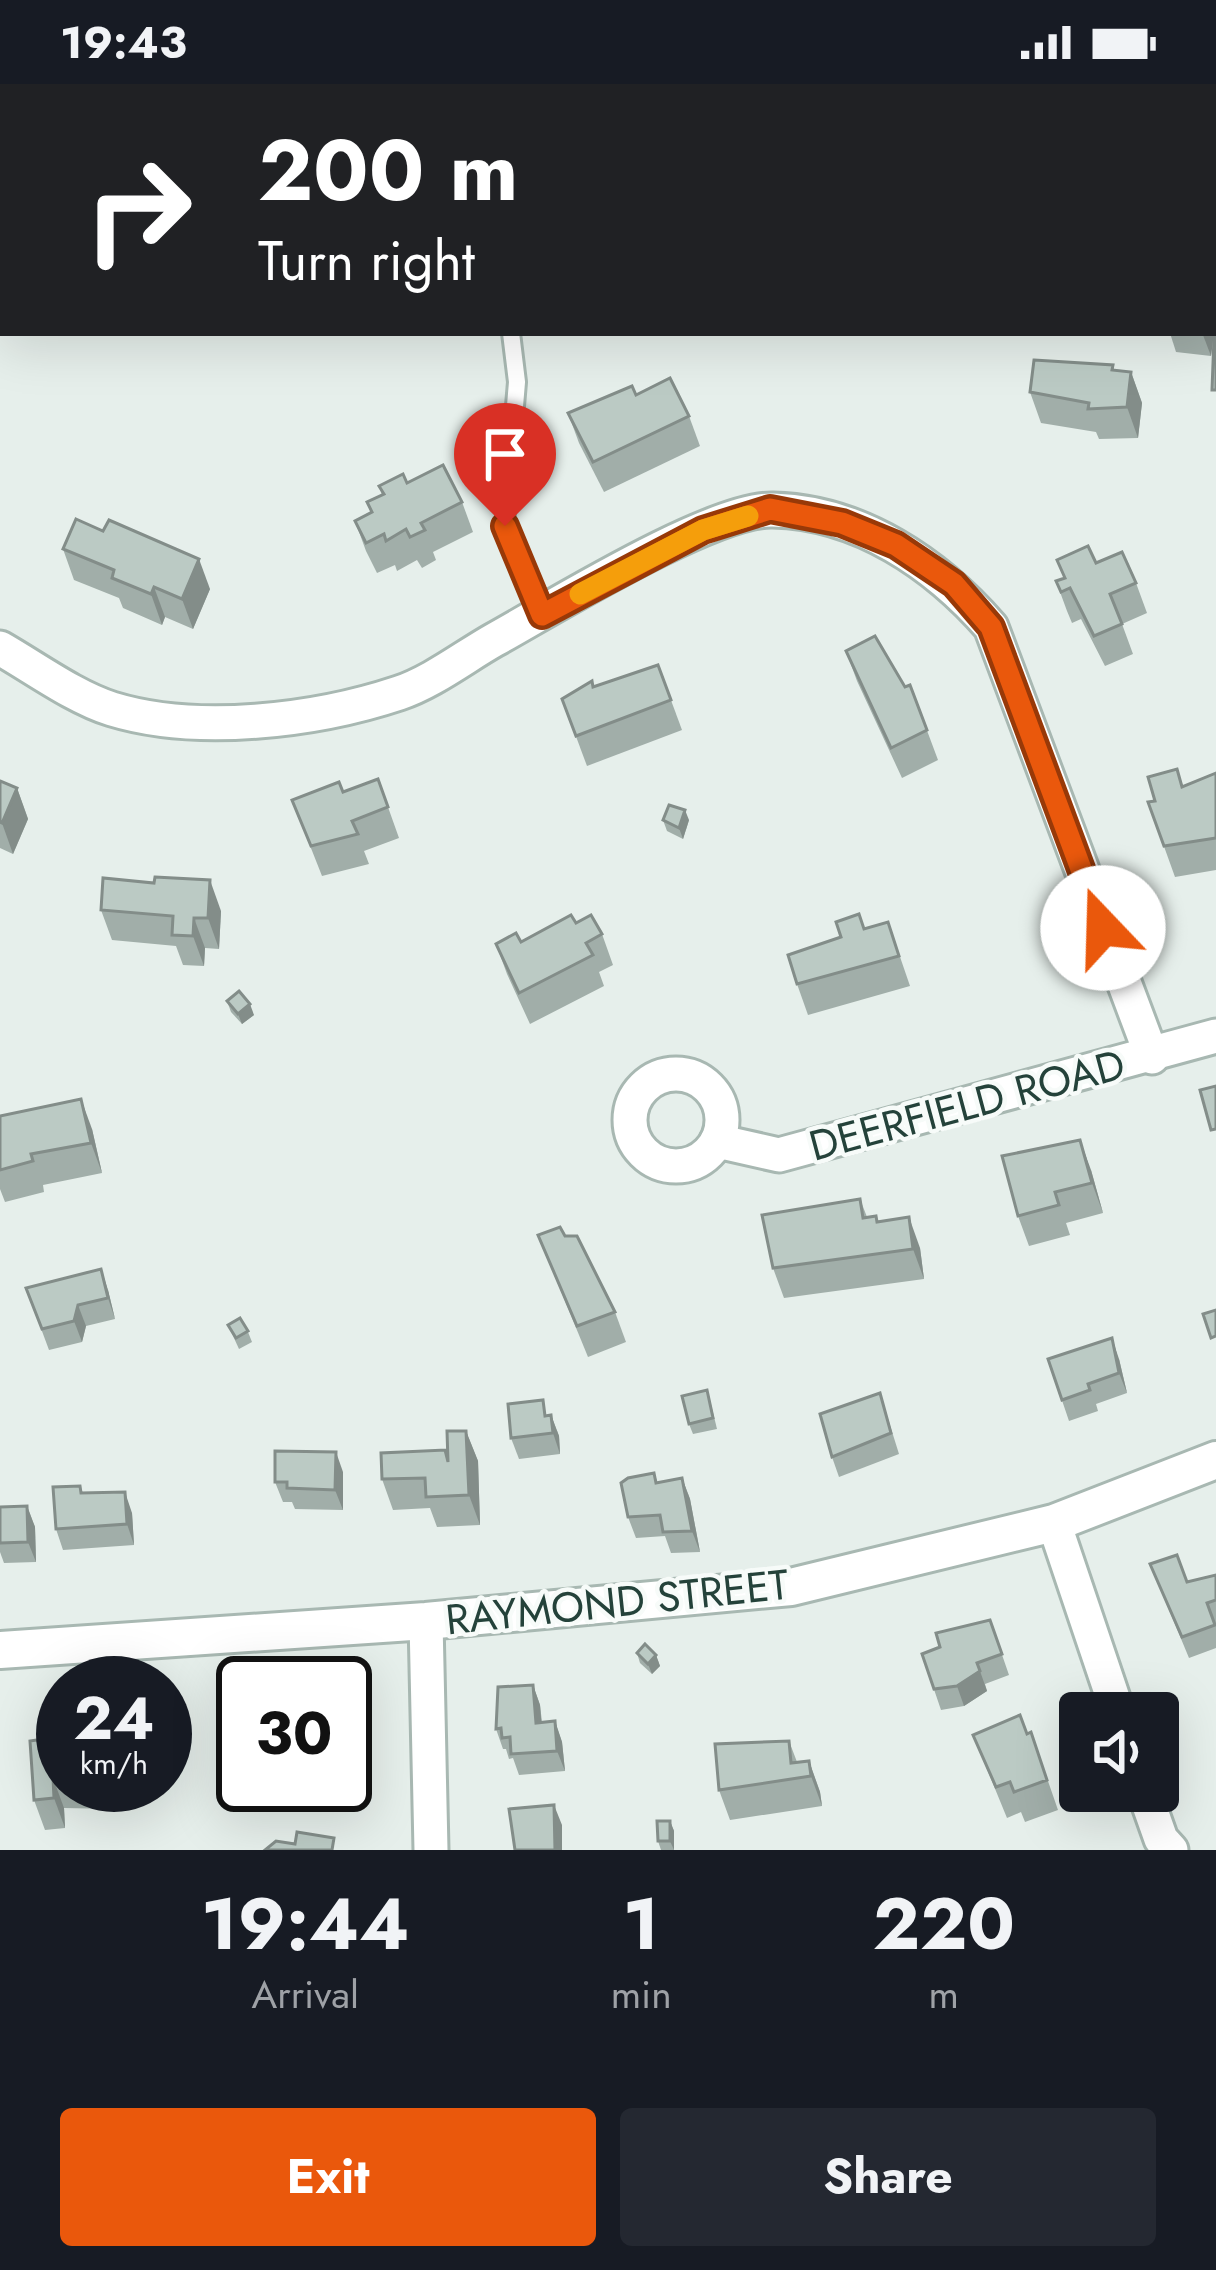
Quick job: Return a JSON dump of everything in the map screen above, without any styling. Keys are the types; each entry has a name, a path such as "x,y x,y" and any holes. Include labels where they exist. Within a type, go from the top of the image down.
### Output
{"street":[{"path":"0,649 109,708 219,725 400,693 703,530 770,509 842,523 896,545 954,584 991,627 1151,1057"},
{"name":"DEERFIELD ROAD","path":"717,1141 779,1155 1216,1036"},
{"name":"RAYMOND STREET","path":"0,1650 426,1621 791,1587 1054,1523 1216,1460"},
{"path":"1054,1523 1111,1692"},
{"path":"426,1621 430,1850"},
{"path":"1151,1812 1161,1839 1171,1850"}],"lane":[{"path":"511,336 517,382 505,526 542,615"}],"building":[{"path":"1214,337 1216,390 1212,390"},
{"path":"1034,360 1113,365 1112,370 1131,372 1127,407 1088,409 1089,403 1030,392"},
{"path":"670,378 689,416 593,462 568,413 632,386 636,395"},
{"path":"443,465 462,502 421,523 425,530 410,537 406,529 386,541 384,534 366,543 355,521 372,512 367,502 384,494 379,486 403,474 407,483"},
{"path":"76,519 103,531 109,520 199,559 182,599 154,587 151,594 112,578 114,570 63,549"},
{"path":"1088,546 1096,563 1122,552 1136,583 1110,594 1122,624 1094,636 1070,588 1061,592 1056,581 1065,578 1057,560"},
{"path":"875,636 905,687 910,685 927,730 891,748 846,651"},
{"path":"658,665 671,700 576,736 562,699 592,681 593,687"},
{"path":"1177,769 1182,787 1216,773 1216,838 1164,846 1148,802 1155,801 1148,777"},
{"path":"378,779 388,807 352,821 358,834 311,846 292,800 339,782 343,792"},
{"path":"0,781 17,788 2,823 0,822"},
{"path":"669,805 685,810 679,828 663,820"},
{"path":"155,877 210,880 208,918 194,918 193,936 172,935 173,916 101,910 103,878 154,883"},
{"path":"859,914 864,929 888,922 899,956 797,984 788,955 841,937 836,922"},
{"path":"571,915 576,923 591,915 602,934 586,943 593,955 519,993 496,944 516,933 521,942"},
{"path":"239,991 250,1004 238,1014 227,1001"},
{"path":"1216,1086 1216,1129 1211,1130 1200,1090"},
{"path":"81,1099 91,1143 31,1154 33,1161 0,1170 0,1116"},
{"path":"1080,1140 1092,1183 1055,1192 1059,1205 1018,1216 1002,1156"},
{"path":"860,1199 863,1218 876,1216 877,1222 909,1217 913,1249 773,1268 762,1215"},
{"path":"560,1227 565,1236 577,1236 615,1312 577,1326 538,1235"},
{"path":"101,1269 108,1298 78,1305 74,1321 42,1329 26,1288"},
{"path":"1216,1310 1216,1336 1211,1338 1203,1314"},
{"path":"240,1318 248,1331 236,1338 228,1325"},
{"path":"1112,1338 1119,1373 1062,1400 1048,1359"},
{"path":"707,1390 713,1418 689,1424 682,1396"},
{"path":"880,1393 891,1433 832,1457 820,1414"},
{"path":"543,1400 553,1433 511,1438 508,1404"},
{"path":"447,1431 466,1431 469,1495 426,1497 425,1478 382,1479 381,1453 445,1450 448,1462"},
{"path":"275,1451 336,1452 335,1490 287,1488 287,1482 275,1482"},
{"path":"654,1473 656,1483 682,1478 692,1531 663,1532 660,1515 628,1517 621,1483"},
{"path":"80,1486 81,1493 125,1492 127,1524 56,1529 53,1487"},
{"path":"27,1506 28,1542 0,1543 0,1507"},
{"path":"1177,1555 1187,1582 1216,1575 1216,1600 1207,1603 1215,1625 1182,1637 1150,1564"},
{"path":"990,1620 1002,1654 977,1663 980,1671 957,1686 934,1689 922,1654 940,1647 936,1633"},
{"path":"645,1644 656,1655 648,1664 637,1653"},
{"path":"533,1685 536,1723 555,1721 557,1751 511,1754 510,1737 502,1738 501,1728 496,1729 498,1687"},
{"path":"1020,1715 1027,1734 1031,1732 1047,1780 1014,1792 1010,1782 996,1787 973,1735"},
{"path":"36,1740 34,1800 30,1741"},
{"path":"789,1741 791,1763 809,1761 811,1776 719,1790 715,1744"},
{"path":"554,1805 555,1850 515,1850 509,1809"},
{"path":"657,1821 670,1821 670,1841 658,1841"},
{"path":"297,1832 334,1838 332,1850 265,1850 276,1841 295,1844"}],"slow traffic":[{"path":"580,594 703,530 748,516"}],"route":[{"path":"505,526 542,615 703,530 770,509 842,523 896,545 954,584 991,627 1103,928"}]}
